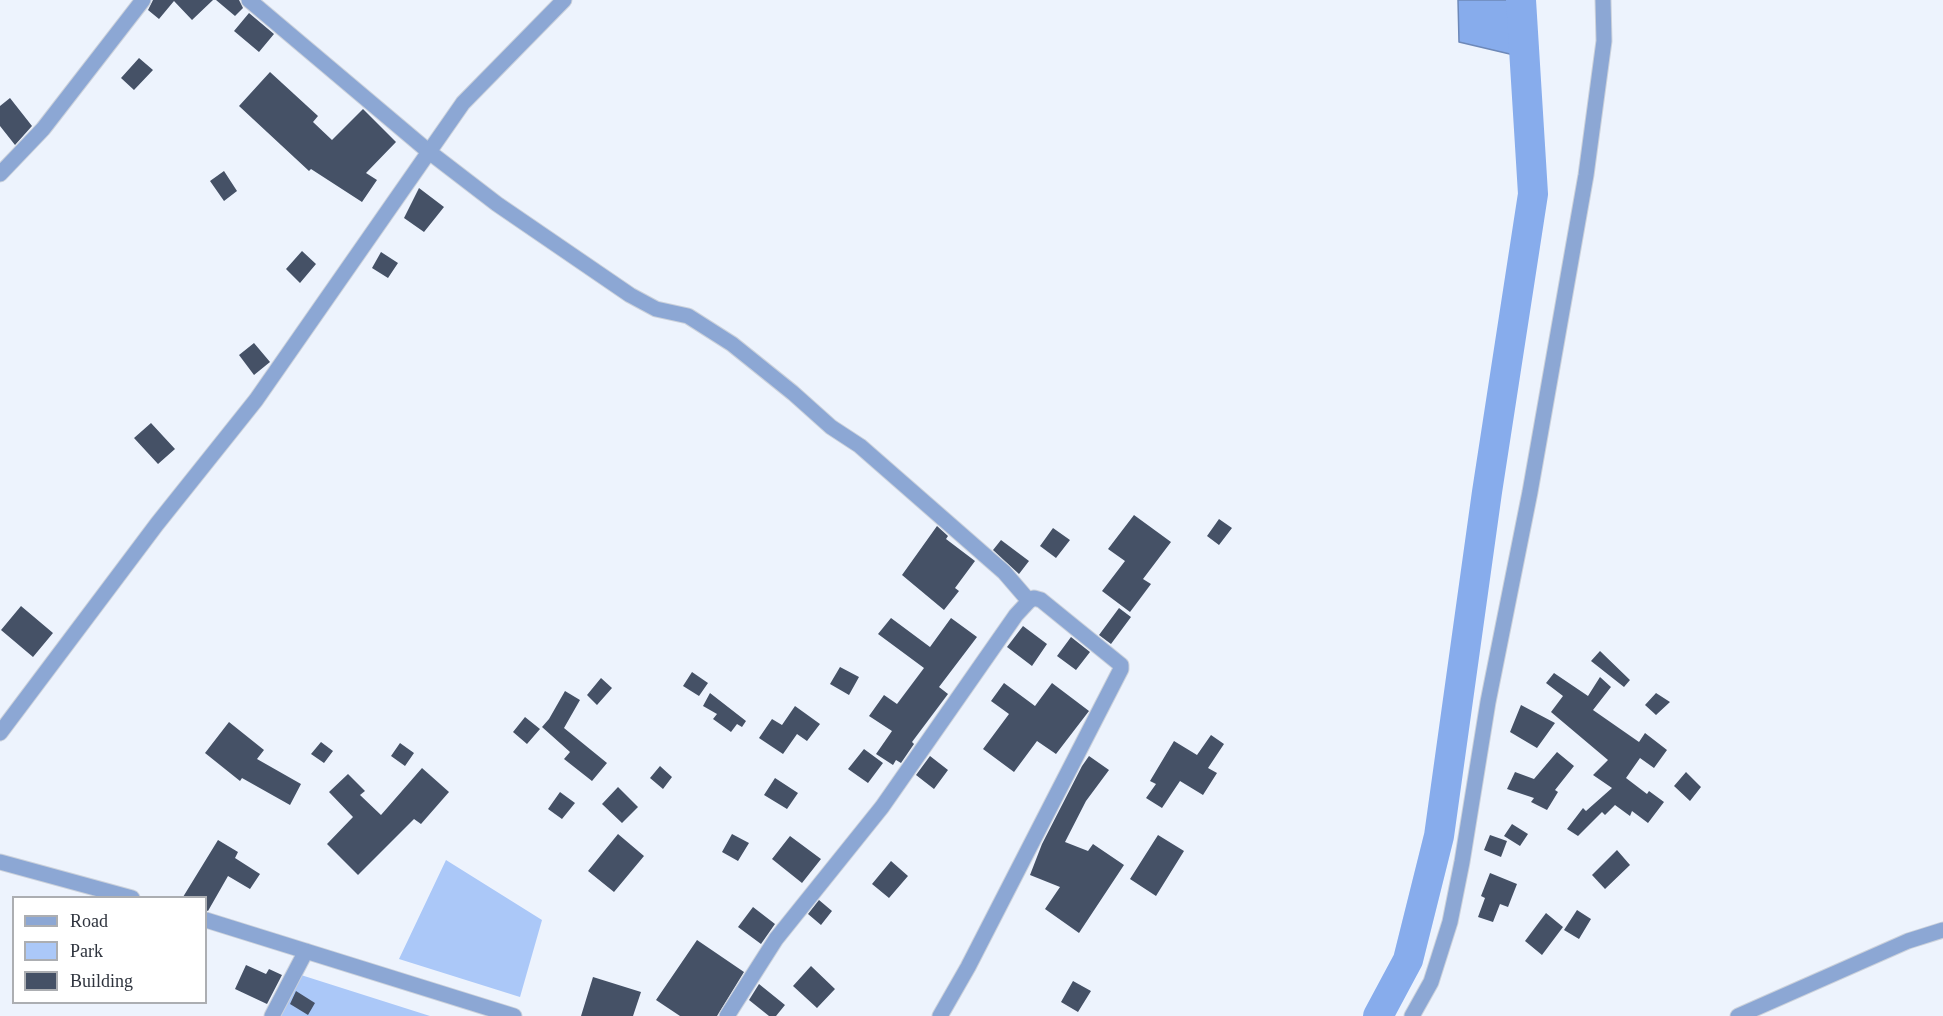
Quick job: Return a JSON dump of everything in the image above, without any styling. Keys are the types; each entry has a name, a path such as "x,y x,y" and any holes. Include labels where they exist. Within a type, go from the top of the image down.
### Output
{"street":[{"path":"0,174 42,129 143,0"},
{"path":"249,0 428,152 496,204 630,295 656,309 688,316 732,344 831,427 860,446 1004,572 1029,601"},
{"path":"0,734 157,524 256,400 463,103 564,0"},
{"path":"1412,1016 1431,982 1450,922 1462,862 1488,702 1530,492 1586,175 1604,41 1603,0"},
{"path":"728,1016 776,939 882,807 1016,615 1034,598 1041,600 1121,665 1121,669 973,957 940,1016"},
{"path":"0,862 128,896"},
{"path":"207,920 514,1016"},
{"path":"1738,1016 1908,941 1943,930"},
{"path":"272,1016 306,951"}],"green space":[{"path":"446,860 542,920 520,997 399,959"},
{"path":"301,975 430,1016 280,1016"}],"shaded area":[{"path":"1458,0 1511,0 1514,55 1459,42"}],"building":[{"path":"153,0 213,0 192,20 174,1 159,19 148,10"},
{"path":"216,0 239,0 243,8 235,16"},
{"path":"249,13 274,34 259,52 234,31"},
{"path":"139,58 153,70 134,90 121,78"},
{"path":"270,72 318,116 313,122 332,140 363,109 396,142 366,173 377,180 362,202 311,169 309,171 239,106"},
{"path":"10,98 32,126 15,145 0,126 0,106"},
{"path":"224,171 237,191 224,201 210,181"},
{"path":"419,188 444,207 424,232 404,218"},
{"path":"302,251 316,264 300,283 286,269"},
{"path":"381,252 398,263 388,278 372,268"},
{"path":"254,343 270,362 254,375 239,355"},
{"path":"151,423 175,449 158,464 134,438"},
{"path":"1134,515 1171,542 1143,579 1151,584 1130,612 1102,591 1125,561 1108,549"},
{"path":"1219,519 1232,528 1219,545 1207,536"},
{"path":"937,526 948,536 946,539 975,561 955,588 959,591 944,610 902,575"},
{"path":"1053,528 1070,540 1056,558 1040,546"},
{"path":"1001,540 1029,561 1019,574 993,550"},
{"path":"21,606 53,633 33,657 1,630"},
{"path":"1119,608 1131,617 1111,644 1099,635"},
{"path":"891,618 930,647 951,618 977,637 939,687 948,694 912,742 914,744 901,763 896,760 893,765 876,754 892,731 869,716 884,695 897,704 924,668 878,634"},
{"path":"1023,626 1047,644 1032,666 1007,647"},
{"path":"1071,637 1090,652 1076,670 1057,656"},
{"path":"1600,651 1630,680 1624,687 1591,661"},
{"path":"840,667 859,677 849,695 830,684"},
{"path":"692,672 708,683 699,696 683,686"},
{"path":"1554,673 1588,696 1600,677 1611,687 1593,710 1639,742 1645,733 1667,750 1654,768 1640,758 1626,778 1647,794 1649,791 1664,802 1648,823 1632,811 1630,816 1615,805 1605,815 1602,812 1578,836 1567,829 1583,808 1586,811 1612,788 1593,775 1608,760 1551,712 1563,696 1546,683"},
{"path":"601,678 612,688 597,705 587,695"},
{"path":"1004,683 1035,706 1052,683 1089,711 1056,754 1037,741 1014,772 983,749 1009,714 991,701"},
{"path":"565,691 580,700 564,728 607,763 592,781 564,759 570,752 542,727"},
{"path":"710,693 746,721 742,727 737,724 731,732 713,719 717,714 703,706"},
{"path":"1656,693 1670,702 1656,715 1645,705"},
{"path":"1521,705 1555,723 1537,748 1510,732"},
{"path":"795,706 820,724 807,741 797,734 783,754 759,738 772,719 782,725"},
{"path":"525,717 540,729 527,744 513,732"},
{"path":"229,722 264,750 257,759 301,784 290,805 242,778 240,781 205,753"},
{"path":"1211,735 1224,744 1208,768 1217,773 1203,795 1180,781 1162,808 1146,798 1156,784 1150,781 1174,741 1197,755"},
{"path":"321,742 333,751 324,763 311,754"},
{"path":"400,743 414,753 405,766 391,756"},
{"path":"864,749 883,763 868,783 848,769"},
{"path":"1557,752 1574,766 1555,790 1558,792 1547,810 1531,802 1534,798 1507,789 1515,772 1534,779"},
{"path":"930,756 948,770 934,789 916,775"},
{"path":"1089,756 1109,770 1086,801 1065,842 1088,851 1093,844 1124,865 1079,933 1045,909 1060,887 1030,875 1042,844"},
{"path":"660,766 672,777 663,789 650,778"},
{"path":"422,768 449,792 421,824 414,819 358,875 327,844 353,817 329,792 348,774 365,791 360,795 381,815"},
{"path":"1686,772 1701,787 1690,801 1674,786"},
{"path":"775,778 798,793 787,809 764,795"},
{"path":"618,787 638,807 622,823 602,804"},
{"path":"560,792 575,803 562,819 548,809"},
{"path":"1512,824 1528,834 1520,846 1504,836"},
{"path":"618,834 644,856 614,892 588,871"},
{"path":"732,834 749,843 738,861 722,852"},
{"path":"1158,835 1184,851 1156,896 1130,879"},
{"path":"1490,835 1507,841 1501,857 1484,850"},
{"path":"790,836 821,859 802,883 772,859"},
{"path":"218,840 238,852 235,858 260,874 250,889 228,876 208,911 207,896 184,896"},
{"path":"1617,850 1630,865 1605,889 1592,875"},
{"path":"891,861 908,876 889,898 872,884"},
{"path":"1490,873 1517,884 1508,907 1500,904 1493,922 1478,917 1485,898 1481,896"},
{"path":"819,900 832,911 821,925 808,914"},
{"path":"753,907 775,924 761,944 738,927"},
{"path":"1577,910 1591,919 1579,939 1564,930"},
{"path":"1546,913 1563,927 1542,955 1525,941"},
{"path":"697,940 744,972 717,1016 680,1016 656,1000"},
{"path":"246,965 266,974 269,969 282,975 267,1004 235,989"},
{"path":"811,966 835,989 817,1008 793,986"},
{"path":"593,977 641,992 633,1016 581,1016"},
{"path":"1073,981 1091,991 1078,1012 1061,1002"},
{"path":"759,984 785,1005 776,1016 769,1016 749,1000"},
{"path":"296,991 315,1003 308,1015 290,1004"}],"waterway":[{"path":"1378,1016 1408,960 1439,836 1487,492 1533,194 1521,0"}]}
